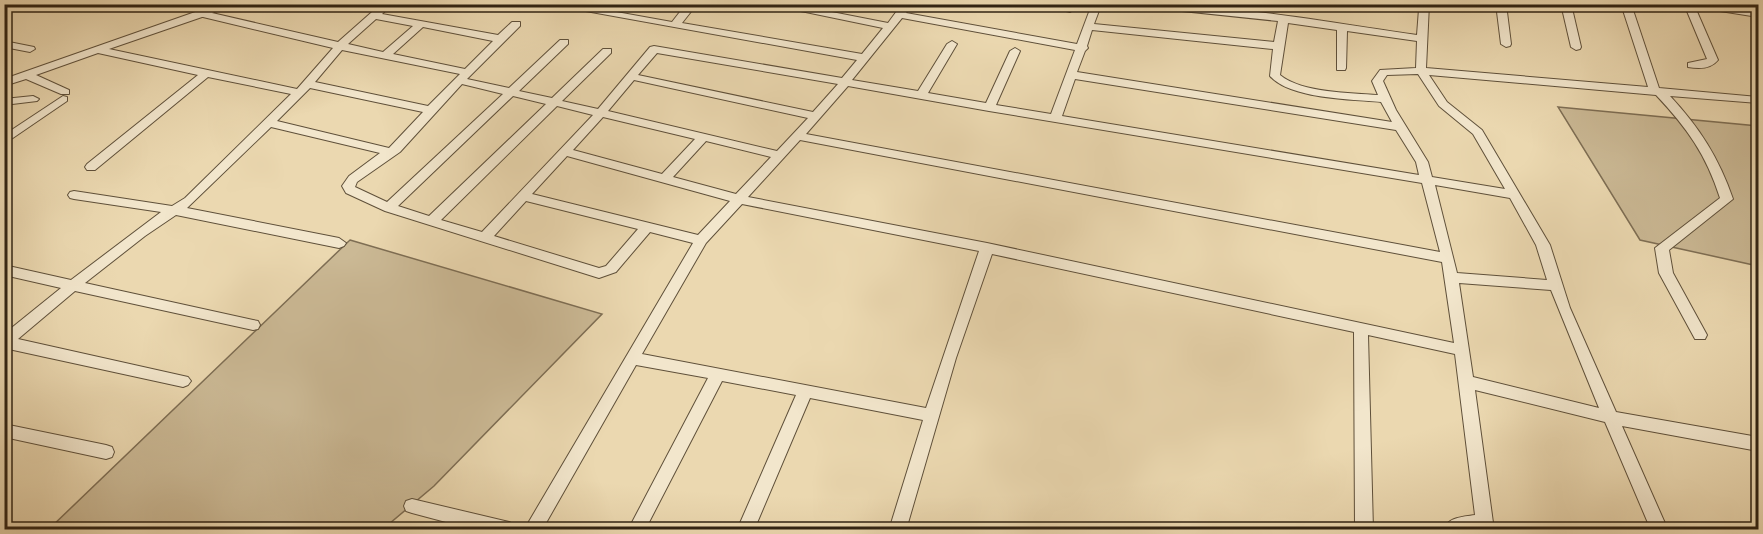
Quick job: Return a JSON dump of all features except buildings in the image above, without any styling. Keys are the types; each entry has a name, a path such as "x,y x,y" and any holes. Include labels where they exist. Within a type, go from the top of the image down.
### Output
{"street":[{"path":"4,9 18,4"},
{"path":"4,83 229,4"},
{"path":"5,342 75,284 189,201 304,89 340,46 387,4"},
{"path":"552,4 864,58"},
{"path":"675,25 692,4"},
{"path":"772,4 899,15 1083,48"},
{"path":"1045,4 1070,9"},
{"path":"1055,118 1083,48 1096,6 1100,4"},
{"path":"1144,4 1183,6 1422,39"},
{"path":"1404,4 1424,6 1421,71 1443,104 1478,132 1543,244 1556,286 1660,530"},
{"path":"1501,4 1506,44"},
{"path":"1566,4 1576,47"},
{"path":"1626,4 1656,91 1698,132 1717,165 1728,199 1662,248 1666,273 1700,335"},
{"path":"1689,4 1713,60 1708,64 1692,65"},
{"path":"1695,4 1757,16"},
{"path":"203,14 386,56 463,76 512,93 780,155"},
{"path":"374,15 500,39"},
{"path":"532,530 701,240 799,136 899,15"},
{"path":"1284,19 1275,76 1281,83 1329,93 1385,99"},
{"path":"386,56 421,24"},
{"path":"516,24 463,76 396,149 353,179 348,186 356,194 389,208 486,236 599,273 611,269 647,226"},
{"path":"1090,27 1278,46"},
{"path":"1341,68 1342,28"},
{"path":"389,208 564,42"},
{"path":"4,44 30,49"},
{"path":"921,96 952,44"},
{"path":"486,236 601,113 654,49 659,48 844,83 1515,195"},
{"path":"97,50 206,73 431,110"},
{"path":"433,220 607,51"},
{"path":"990,108 1015,51"},
{"path":"1451,530 1458,525 1485,526 1467,382 1448,258 1422,162 1400,127 1377,81 1384,72 1421,71 1758,100"},
{"path":"92,167 206,73"},
{"path":"4,141 64,96 26,75"},
{"path":"1073,75 1400,127"},
{"path":"633,77 816,116"},
{"path":"4,102 33,99"},
{"path":"270,123 390,152"},
{"path":"664,179 703,136"},
{"path":"799,136 1448,258"},
{"path":"565,152 739,199 987,248 1462,350"},
{"path":"74,195 174,210 339,243"},
{"path":"524,196 701,240"},
{"path":"897,530 987,248"},
{"path":"4,270 253,325"},
{"path":"1451,278 1556,286"},
{"path":"1361,328 1365,530"},
{"path":"5,342 183,381"},
{"path":"631,358 932,415"},
{"path":"636,530 718,374"},
{"path":"1467,382 1613,418 1758,444"},
{"path":"745,530 805,391"},
{"path":"4,430 106,452"},
{"path":"412,506 509,530"}],"shaded area":[{"path":"1558,107 1758,126 1758,266 1640,240"},
{"path":"350,240 602,314 434,486 383,529 48,530"}]}
